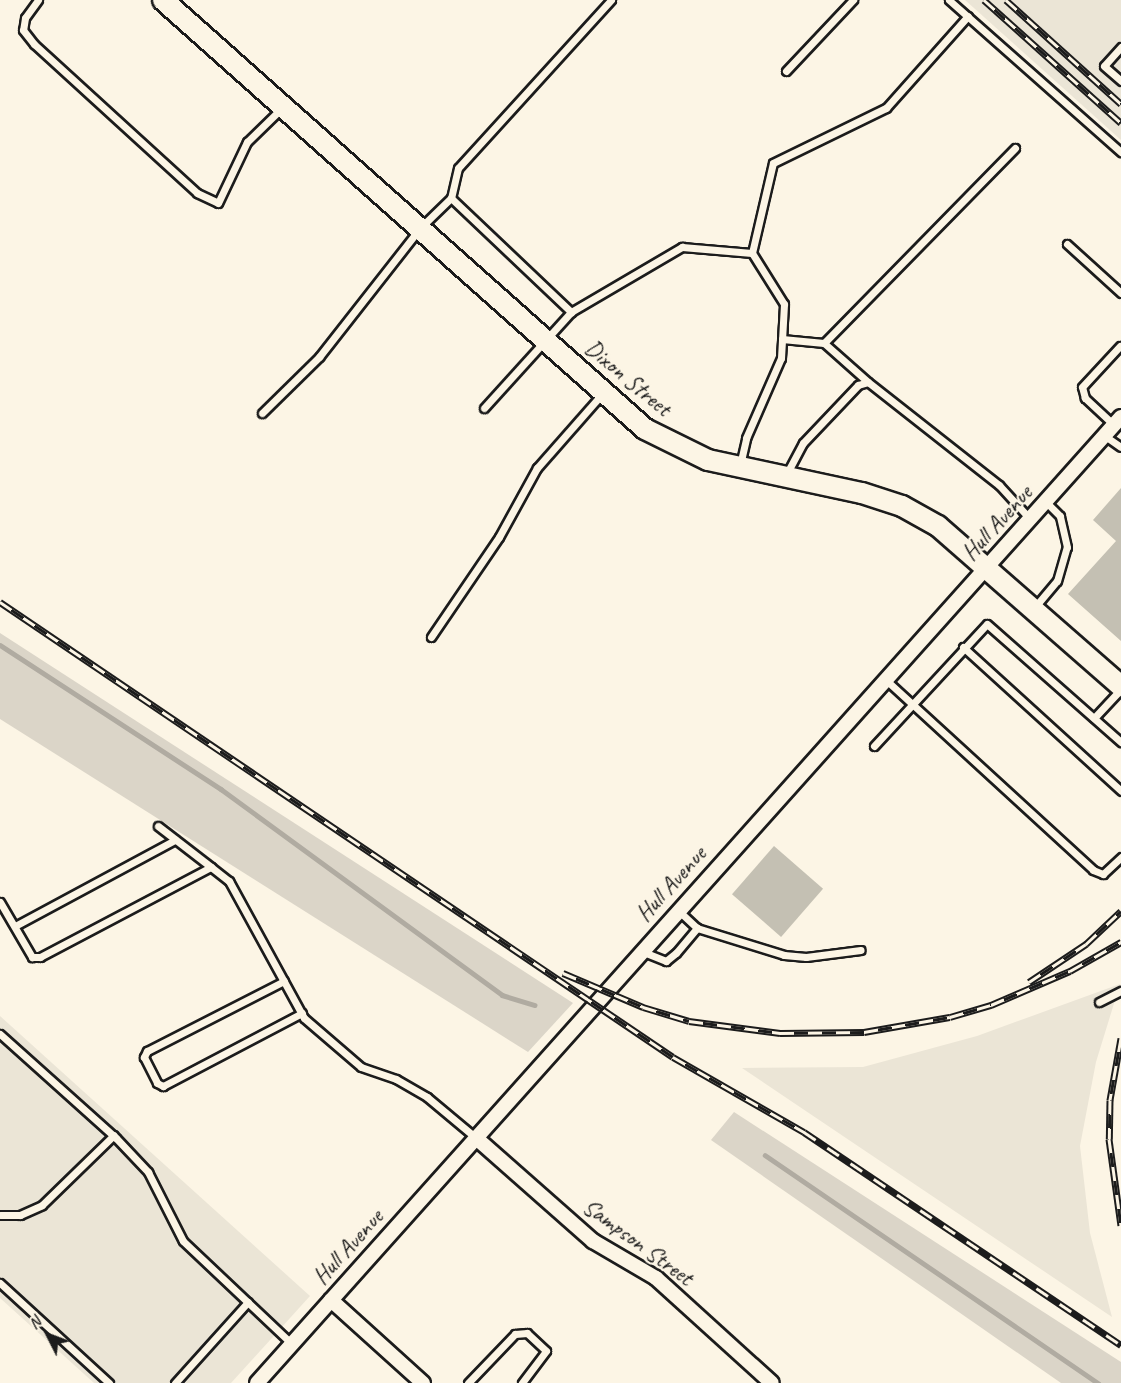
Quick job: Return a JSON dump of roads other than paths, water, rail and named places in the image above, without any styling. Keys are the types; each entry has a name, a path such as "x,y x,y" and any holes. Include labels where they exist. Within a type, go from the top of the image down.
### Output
{"street":[{"name":"Dixon Street","path":"164,0 645,429 686,452 902,506 938,526 1034,608 1121,687"},
{"name":"Hull Avenue","path":"257,1383 1113,426"},
{"name":"Sampson Street","path":"476,1138 594,1241 656,1278 772,1383"},
{"path":"331,1300 423,1383"}],"lane":[{"path":"38,0 25,18 23,30 34,44 197,193 218,203 247,142 283,106"},
{"path":"262,413 319,357 420,228 451,198 458,168 611,0"},
{"path":"786,71 852,0"},
{"path":"950,0 1121,152"},
{"path":"740,467 746,438 781,358 784,304 752,253 773,163 886,108 968,16"},
{"path":"1121,47 1104,66 1121,81"},
{"path":"824,343 1015,148"},
{"path":"451,198 571,312"},
{"path":"1067,244 1121,293"},
{"path":"483,408 548,342 571,312 682,247 752,253"},
{"path":"782,339 824,343 868,382 999,485 1030,519"},
{"path":"1120,346 1082,387 1085,398 1113,426 1121,447"},
{"path":"786,477 803,443 858,385 868,382"},
{"path":"431,636 499,537 537,468 603,392"},
{"path":"1034,608 1057,581 1067,547 1060,516 1046,502"},
{"path":"874,746 980,628 987,624 995,628 1121,742"},
{"path":"963,647 1121,790"},
{"path":"886,680 1094,870 1102,874 1121,857"},
{"path":"1094,718 1121,687"},
{"path":"158,826 229,881 302,1013 361,1067 396,1079 428,1097 476,1138"},
{"path":"15,926 175,840"},
{"path":"0,902 32,957 40,957 211,867"},
{"path":"678,910 697,928 784,955 806,957 861,950"},
{"path":"641,951 666,961 697,928"},
{"path":"284,981 147,1051 144,1057 157,1083 163,1086 302,1013"},
{"path":"1099,1002 1121,991"},
{"path":"0,1034 114,1135 148,1172 183,1241 292,1344"},
{"path":"0,1215 20,1215 42,1205 114,1135"},
{"path":"0,1283 109,1383"},
{"path":"175,1383 248,1302"},
{"path":"468,1383 515,1334 527,1333 546,1351 522,1383"}],"waterway":[{"path":"0,645 221,789 502,995 535,1005"},
{"path":"765,1155 1098,1383"}],"railway":[{"path":"984,0 1121,123"},
{"path":"1006,0 1121,104"},
{"path":"0,602 673,1057 804,1132 1121,1345"},
{"path":"1029,982 1086,944 1121,911"},
{"path":"563,973 643,1007 689,1021 780,1033 864,1032 950,1017 991,1005 1070,971 1121,942"},
{"path":"1121,1038 1110,1100 1109,1139 1121,1225"}]}
